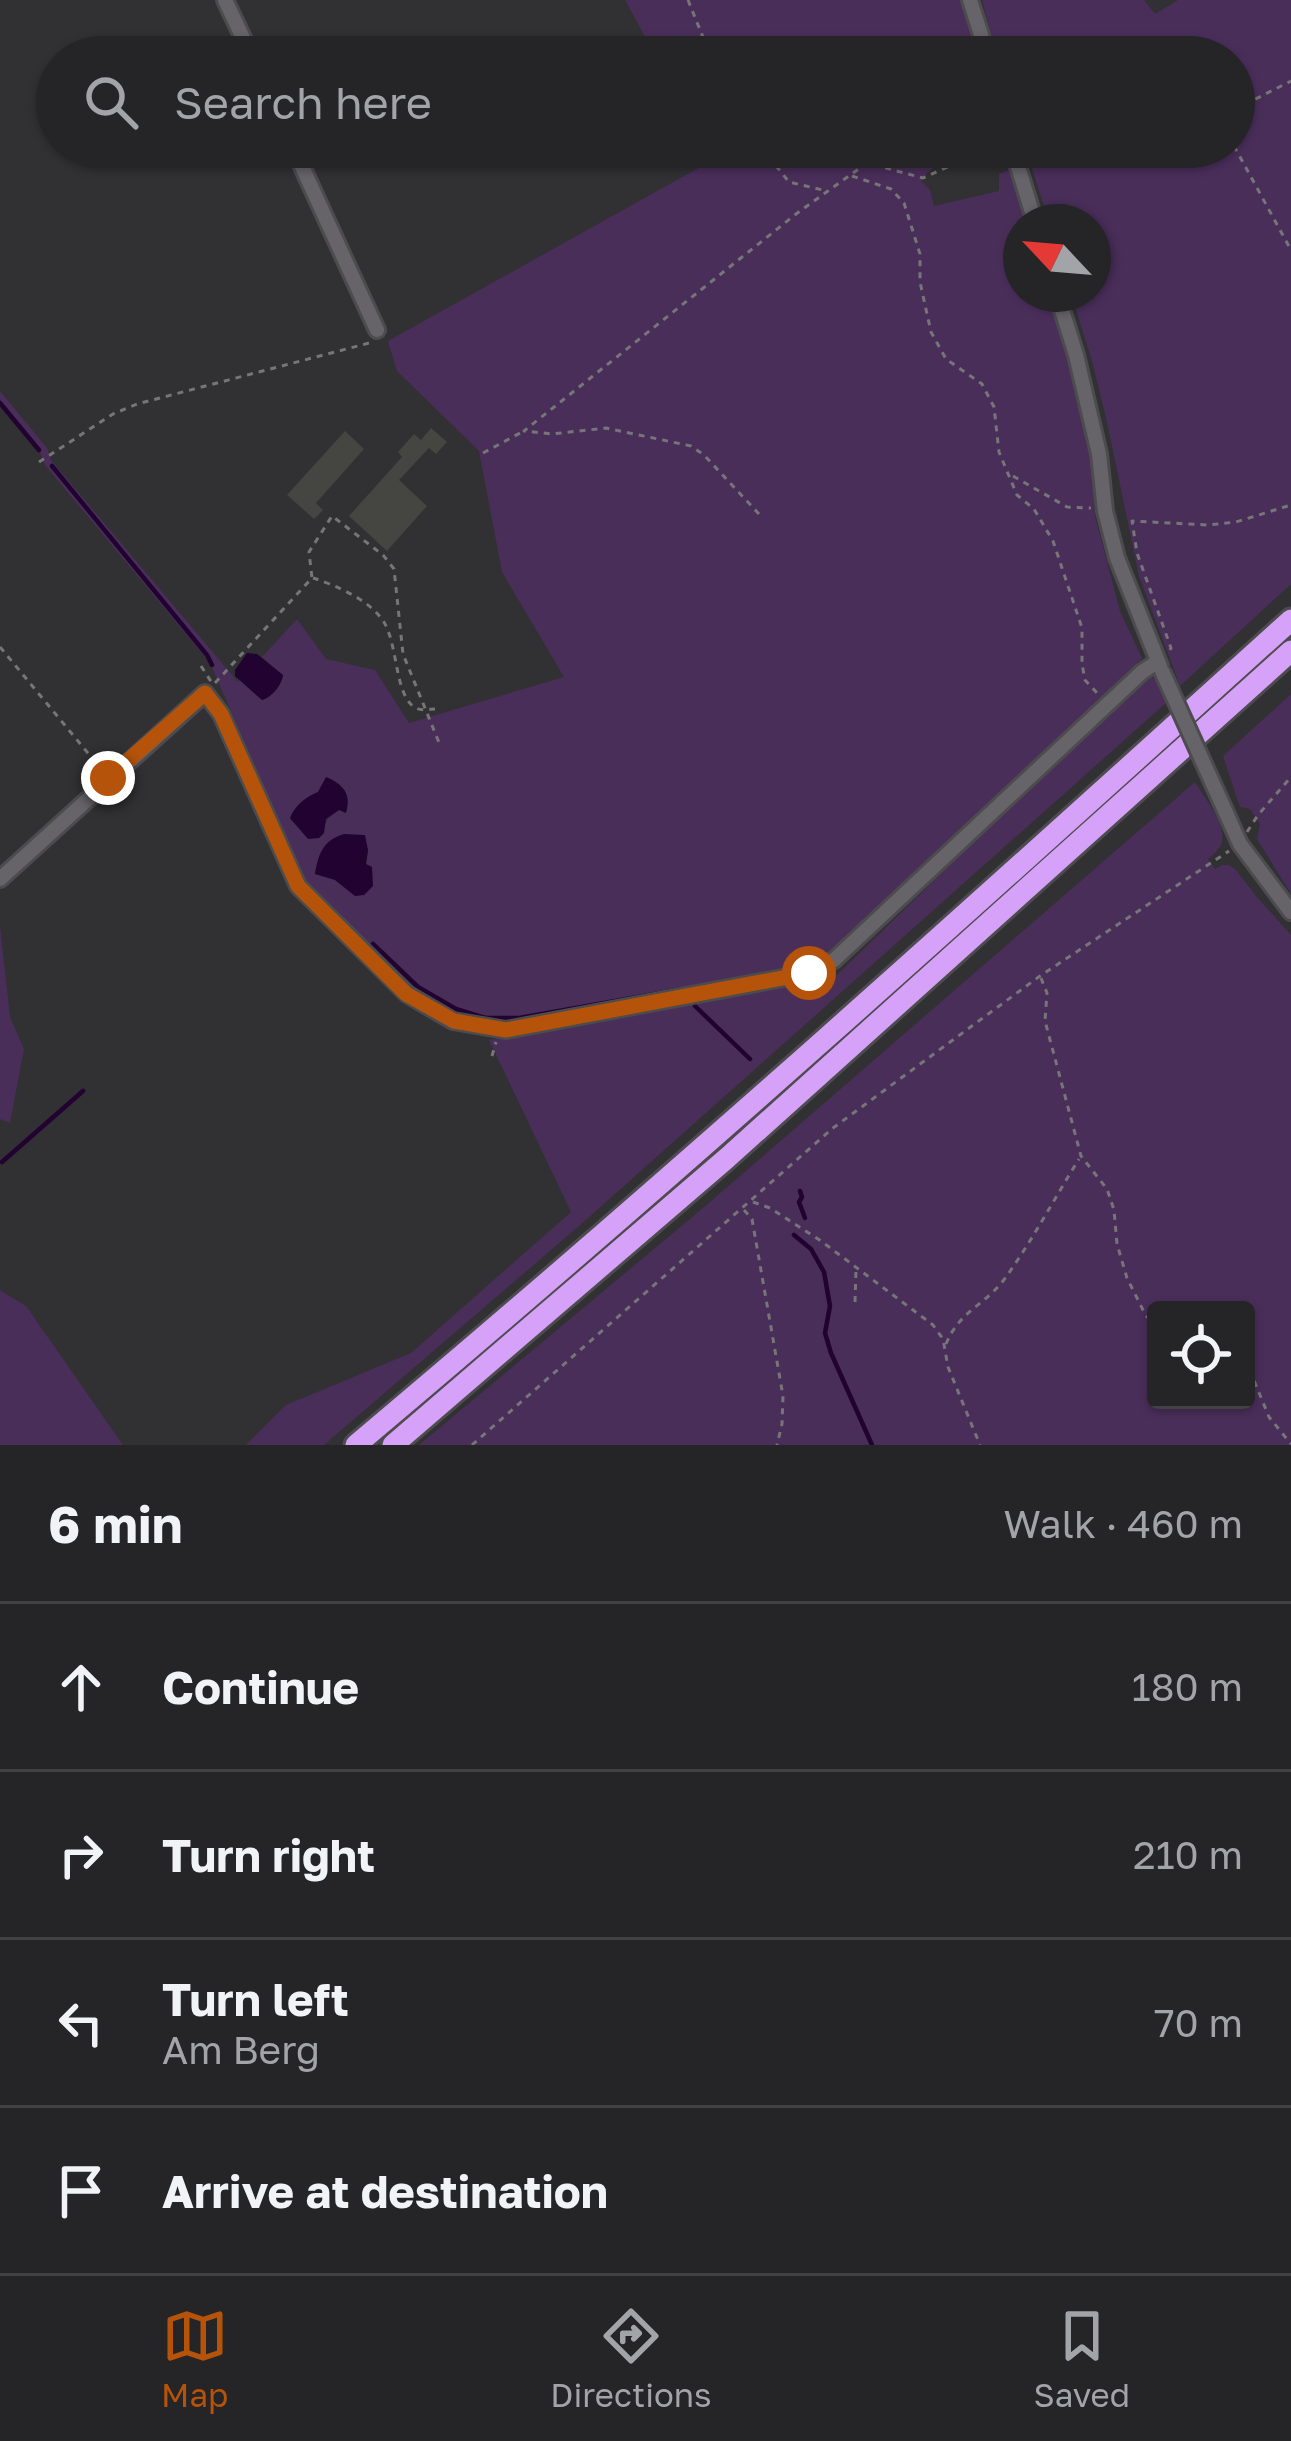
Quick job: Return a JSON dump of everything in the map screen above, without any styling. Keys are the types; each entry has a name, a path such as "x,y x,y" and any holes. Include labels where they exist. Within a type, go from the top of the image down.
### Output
{"highway":[{"path":"356,1445 706,1144 1291,620"},
{"path":"393,1445 779,1112 1291,651"}],"street":[{"path":"225,0 242,36"},
{"path":"970,0 981,36"},
{"path":"303,168 379,335"},
{"path":"1019,168 1030,204"},
{"path":"1063,312 1099,454 1106,511 1125,583 1240,844 1291,912"},
{"path":"0,879 209,688 298,886 406,994 454,1021 506,1030 809,973 834,960 1142,672 1160,666"}],"path":[{"path":"688,0 703,36"},
{"path":"1255,99 1291,81"},
{"path":"777,168 789,182 829,191"},
{"path":"483,453 524,431 796,214 863,168"},
{"path":"884,168 923,178 945,168"},
{"path":"1246,168 1291,250"},
{"path":"852,176 891,189 904,202 920,254 920,282 931,332 946,359 982,384 994,406 999,452 1017,495 1034,509 1053,541 1082,628 1085,680 1108,703"},
{"path":"39,462 113,414 137,404 379,335"},
{"path":"524,431 552,434 606,428 691,446 758,514"},
{"path":"1010,475 1067,507 1106,511 1132,521 1208,525 1236,522 1291,505"},
{"path":"201,666 209,688 312,578 309,552 332,516 394,569 404,654 440,745"},
{"path":"1132,521 1137,553 1172,648 1160,666"},
{"path":"312,578 342,590 382,618 412,706 435,709"},
{"path":"0,646 108,778"},
{"path":"472,1445 833,1128 1040,976 1240,844 1291,778"},
{"path":"1040,976 1047,993 1045,1021 1081,1156 1107,1189 1127,1278 1147,1318"},
{"path":"945,1345 960,1318 1001,1283 1081,1156"},
{"path":"751,1201 790,1220 933,1325 945,1345 948,1366 980,1445"},
{"path":"742,1208 752,1219 783,1396 777,1445"},
{"path":"855,1302 856,1268"},
{"path":"1255,1383 1269,1417 1291,1444"}],"shaded area":[{"path":"625,0 962,0 973,36 645,36"},
{"path":"982,0 1144,0 1155,14 1178,0 1291,0 1291,584 1180,686 1139,576 1107,422 1077,312 1111,312 1111,204 1043,204 1032,168 1255,168 1255,36 991,36"},
{"path":"698,168 936,168 921,181 930,190 934,206 999,191 999,174 1012,169 1023,204 1003,204 1003,312 1054,312 1091,445 1095,516 1120,611 1142,658 953,845 836,951 808,964 506,1019 458,1010 412,984 305,881 210,663 0,404 0,391 47,448 51,460 238,682 262,700 283,676 262,657 297,619 326,659 375,670 409,723 564,677 502,572 479,451 397,371 388,341","holes":["322,784 345,813 339,809 319,838 308,838 290,819","368,850 366,865 355,896 335,880"]},
{"path":"247,653 257,654 283,675 265,699 235,676"},
{"path":"1147,677 1155,678 1166,703 579,1226 324,1445 246,1445 286,1405 411,1353 571,1212 489,1040 837,975"},
{"path":"1291,694 1291,894 1257,839 1260,824 1250,809 1240,807 1223,756"},
{"path":"326,777 345,790 346,813 339,810 326,819 319,838 308,839 290,818 301,802 318,792"},
{"path":"1195,782 1222,830 1221,845 1208,859 1215,869 1229,865 1236,870 1291,935 1291,1445 419,1445 703,1208"},
{"path":"344,834 365,835 373,886 364,895 355,896 335,880 315,874 323,849"},
{"path":"0,926 10,1017 24,1049 10,1123 0,1119"},
{"path":"0,1290 26,1306 123,1445 0,1445"}],"building":[{"path":"431,428 447,442 436,454 429,448 399,480 427,506 387,551 349,516 402,457 398,452 414,434 421,440"},
{"path":"345,431 364,449 316,503 323,510 314,519 287,495"}],"waterway":[{"path":"0,403 39,450"},
{"path":"52,466 212,665"},
{"path":"373,944 418,987 456,1009 485,1018 519,1018 678,990"},
{"path":"695,1006 750,1059"},
{"path":"2,1162 83,1091"},
{"path":"800,1191 805,1218"},
{"path":"794,1235 811,1249 824,1272 830,1306 825,1333 872,1445"}],"route":[{"path":"108,778 205,693 221,714 298,886 406,994 454,1021 506,1030 809,973"}]}
